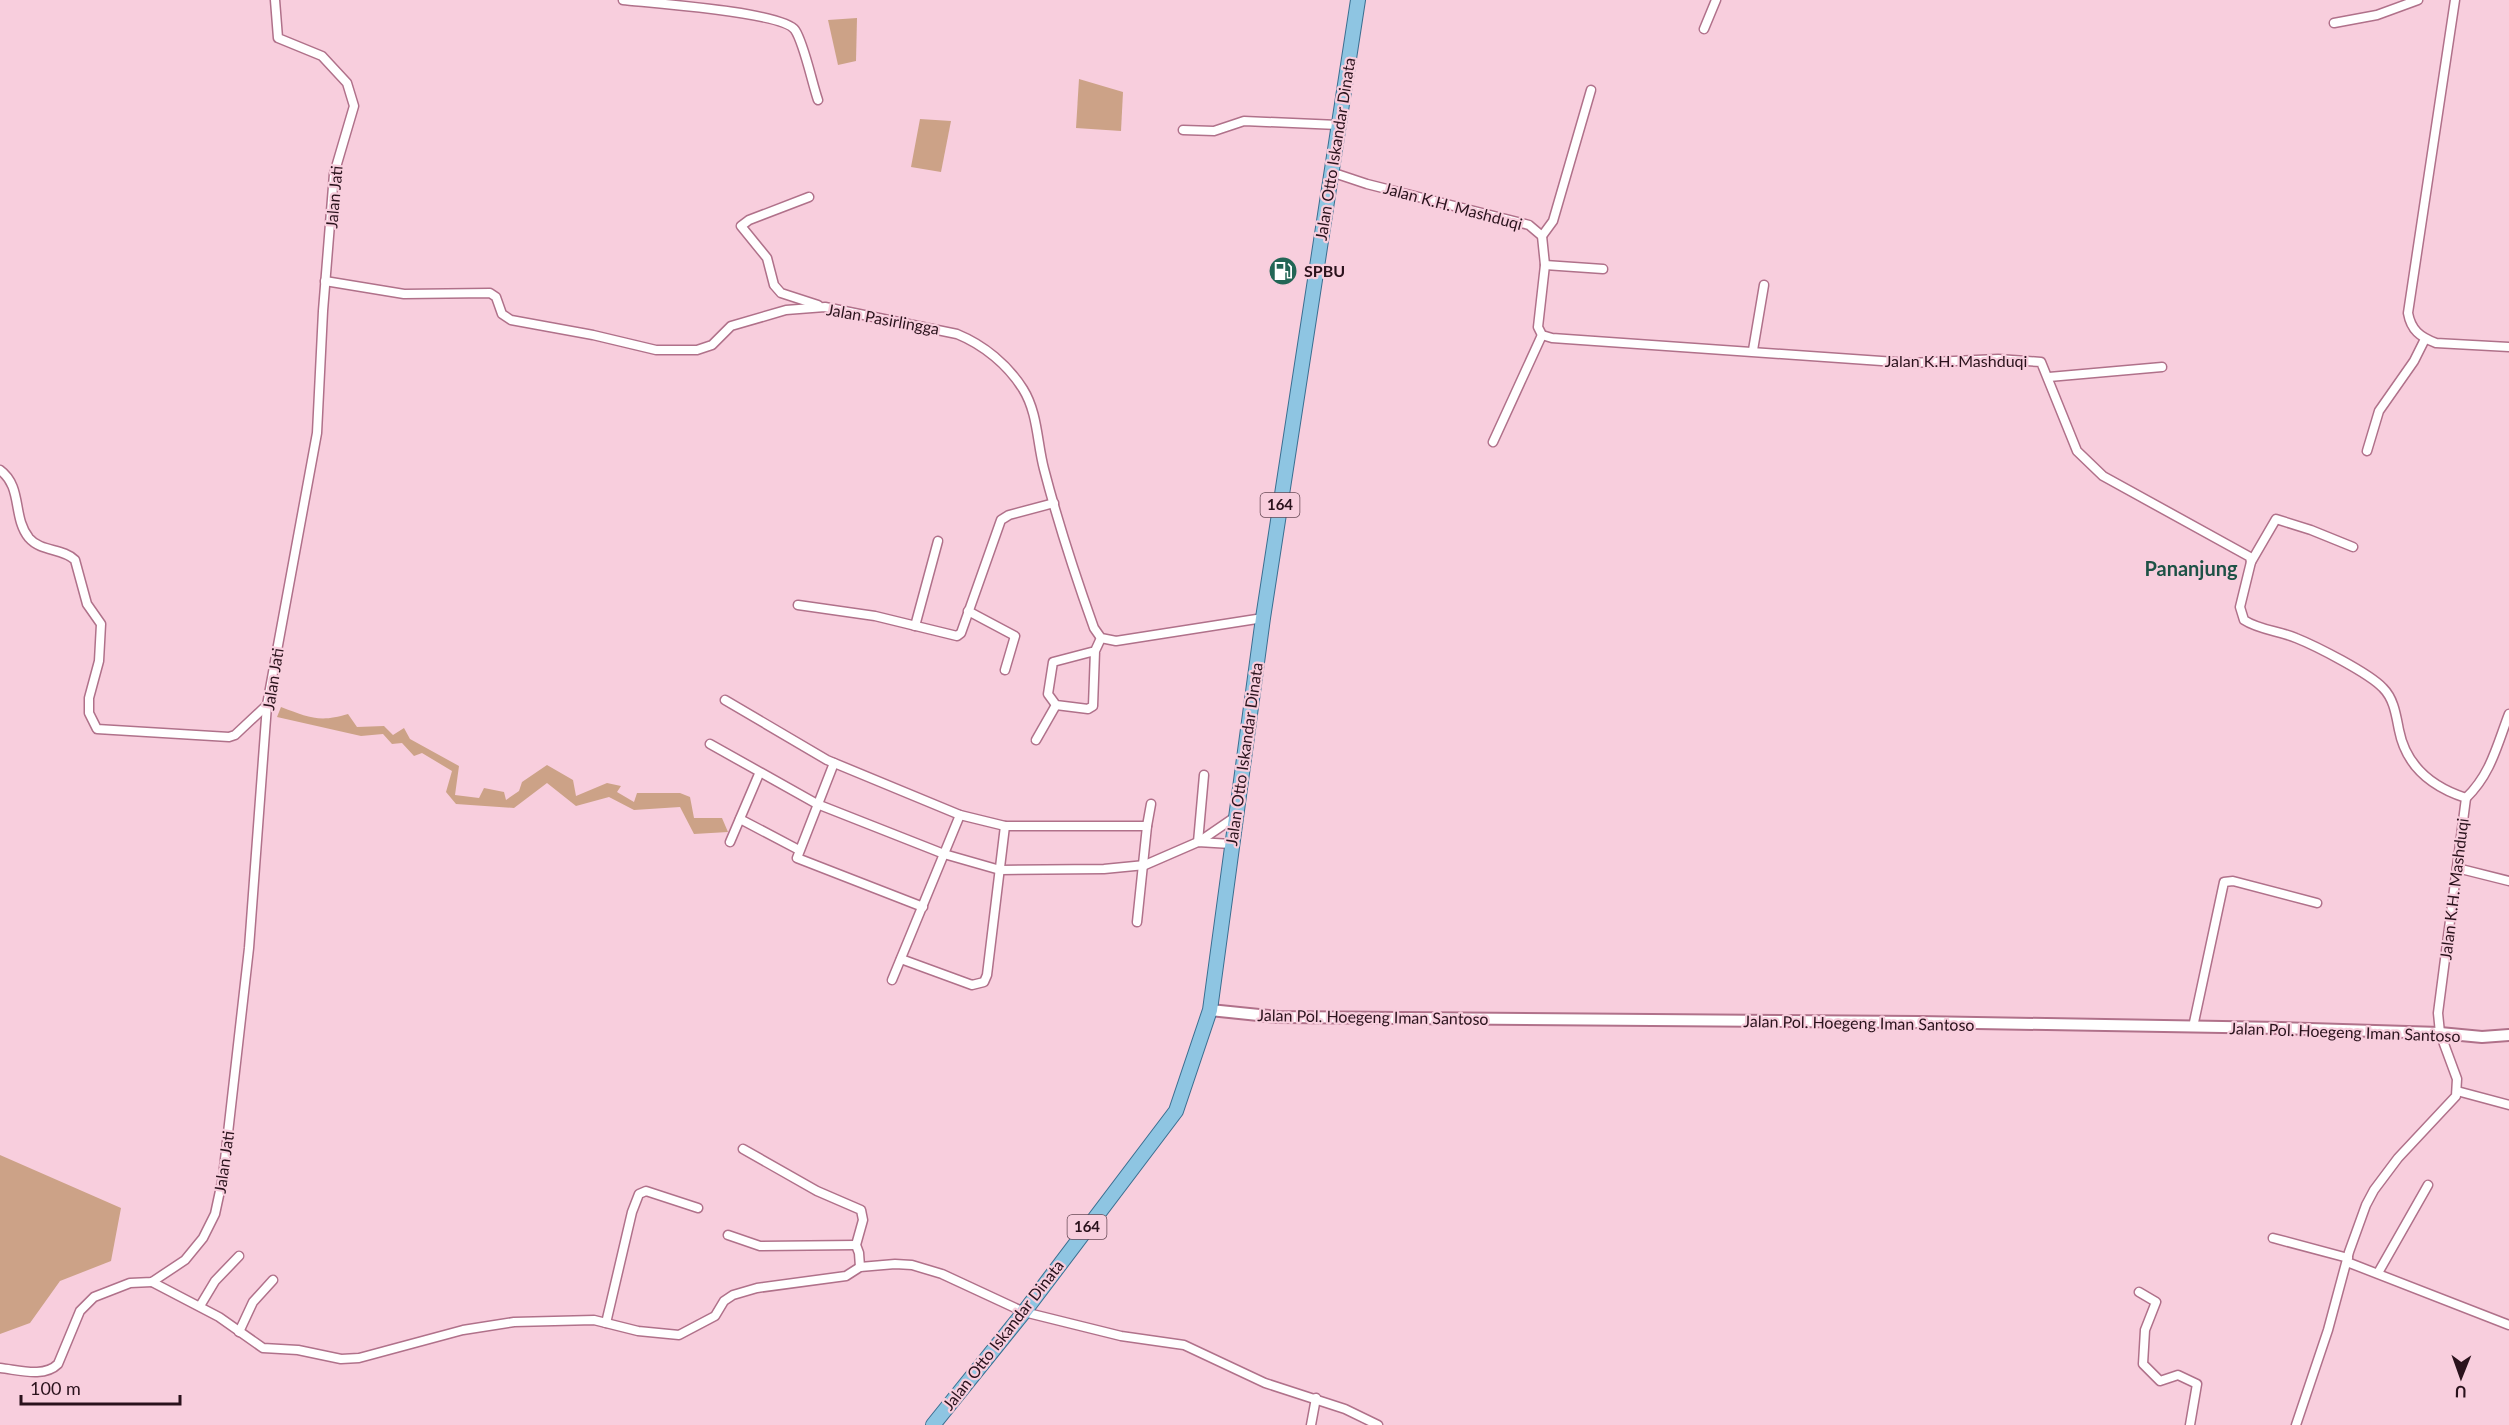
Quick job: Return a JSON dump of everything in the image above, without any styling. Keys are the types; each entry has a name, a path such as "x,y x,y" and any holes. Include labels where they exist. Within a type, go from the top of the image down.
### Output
{"main road":[{"name":"Jalan Otto Iskandar Dinata","path":"933,1425 1024,1312 1176,1111 1210,1010 1263,618 1358,0"}],"street":[{"name":"Jalan Jati","path":"0,1368 42,1372 52,1370 58,1364 80,1311 94,1297 113,1287 130,1283 152,1282 185,1260 203,1239 215,1214 224,1177 249,948 267,709 317,433 325,281 334,174 339,150 350,125 354,106 352,95 342,76 322,56 279,38 275,0"},
{"path":"623,0 752,15 786,22 796,31 818,100"},
{"path":"1704,29 1716,0"},
{"path":"2334,23 2377,15 2418,0"},
{"path":"2455,0 2408,313 2412,328 2425,339 2436,343 2509,346"},
{"path":"1542,236 1553,221 1591,90"},
{"path":"1183,130 1222,130 1244,121 1338,125"},
{"name":"Jalan K.H. Mashduqi","path":"1330,172 1367,184 1529,225 1542,236 1545,265 1538,327 1542,335 1623,344 1753,350 1910,363 2025,359 2041,362 2049,377 2073,442 2082,458 2103,476 2245,552 2252,562 2241,607 2244,620 2297,638 2382,686 2390,696 2405,752 2413,765 2428,780 2448,792 2466,798 2441,984 2440,1033"},
{"path":"809,197 749,220 741,226 767,258 774,285 781,293 825,307"},
{"path":"1545,265 1603,269"},
{"name":"Jalan Pasirlingga","path":"325,281 404,294 490,293 496,297 502,314 511,320 593,335 656,350 697,350 712,345 731,326 786,310 825,307 934,327 975,341 990,352 1023,390 1031,406 1043,467 1062,535 1094,628 1101,638"},
{"path":"1753,350 1764,285"},
{"path":"1493,442 1542,335"},
{"path":"2367,451 2379,411 2414,361 2425,339"},
{"path":"2049,377 2162,368"},
{"path":"0,470 13,485 20,518 29,537 47,549 75,560 87,604 100,621 99,661 89,698 89,713 97,729 229,737 235,735 267,709"},
{"path":"798,605 875,616 957,636 1001,520 1009,515 1054,503"},
{"path":"2252,562 2276,519 2353,547"},
{"path":"915,626 938,542"},
{"path":"968,611 1015,636 1005,670"},
{"path":"1095,651 1053,662 1048,694 1056,705 1088,709 1093,706 1095,651 1101,638 1116,641 1263,618"},
{"path":"725,700 834,763 960,814 1005,826 1147,826"},
{"path":"1036,740 1056,705"},
{"path":"2466,798 2477,788 2493,763 2509,714"},
{"path":"710,744 759,774 817,804 944,854 1000,870 1104,869 1144,865 1199,841 1235,817"},
{"path":"834,763 799,850 799,860 923,907"},
{"path":"730,842 759,774"},
{"path":"1199,841 1204,775"},
{"path":"1137,922 1151,804"},
{"path":"892,980 960,814"},
{"path":"740,819 799,850"},
{"path":"901,959 972,985 984,982 987,975 1005,826"},
{"path":"1199,841 1231,844"},
{"path":"2457,868 2509,881"},
{"path":"2193,1027 2224,882 2233,881 2317,903"},
{"name":"Jalan Pol. Hoegeng Iman Santoso","path":"1210,1010 1278,1017 1919,1022 2440,1033 2482,1037 2509,1035"},
{"path":"2296,1425 2328,1330 2347,1260 2374,1190 2414,1141 2449,1106 2457,1091 2457,1079 2440,1033"},
{"path":"2457,1091 2509,1105"},
{"path":"743,1149 818,1191 861,1210 863,1220 856,1245 860,1253 860,1267"},
{"path":"2379,1273 2428,1185"},
{"path":"606,1323 632,1212 639,1194 646,1191 698,1208"},
{"path":"728,1235 760,1246 856,1245"},
{"path":"2273,1238 2347,1260 2509,1325"},
{"path":"200,1306 215,1281 240,1256"},
{"path":"152,1282 200,1306 263,1348 298,1350 341,1359 359,1358 493,1324 540,1320 606,1323 638,1331 679,1335 715,1316 724,1301 733,1295 757,1288 846,1276 860,1267 912,1265 942,1274 1024,1312 1120,1336 1184,1345 1265,1383 1316,1398 1378,1425"},
{"path":"239,1332 253,1302 273,1280"},
{"path":"2139,1292 2156,1302 2146,1327 2143,1364 2160,1381 2178,1375 2197,1384 2190,1425"},
{"path":"1311,1425 1316,1398"}],"shaded area":[{"path":"857,18 856,61 838,65 828,20"},
{"path":"1079,79 1123,92 1121,131 1076,128"},
{"path":"920,119 951,121 941,172 911,167"},
{"path":"281,707 314,718 338,717 348,714 357,727 384,726 393,735 404,728 410,739 459,766 455,795 479,798 484,788 504,792 506,800 519,791 522,782 547,765 573,780 576,796 607,783 621,786 617,792 634,802 637,793 680,793 690,797 694,818 722,818 728,832 694,834 680,807 634,810 609,797 576,806 547,783 514,808 456,804 446,792 452,771 422,753 414,756 402,743 392,744 383,734 361,736 277,717"},
{"path":"0,1155 121,1208 111,1261 60,1281 30,1323 0,1334"}],"place":[{"name":"SPBU","path":"1283,271"}],"district":[{"name":"Pananjung","path":"2191,569"}]}
